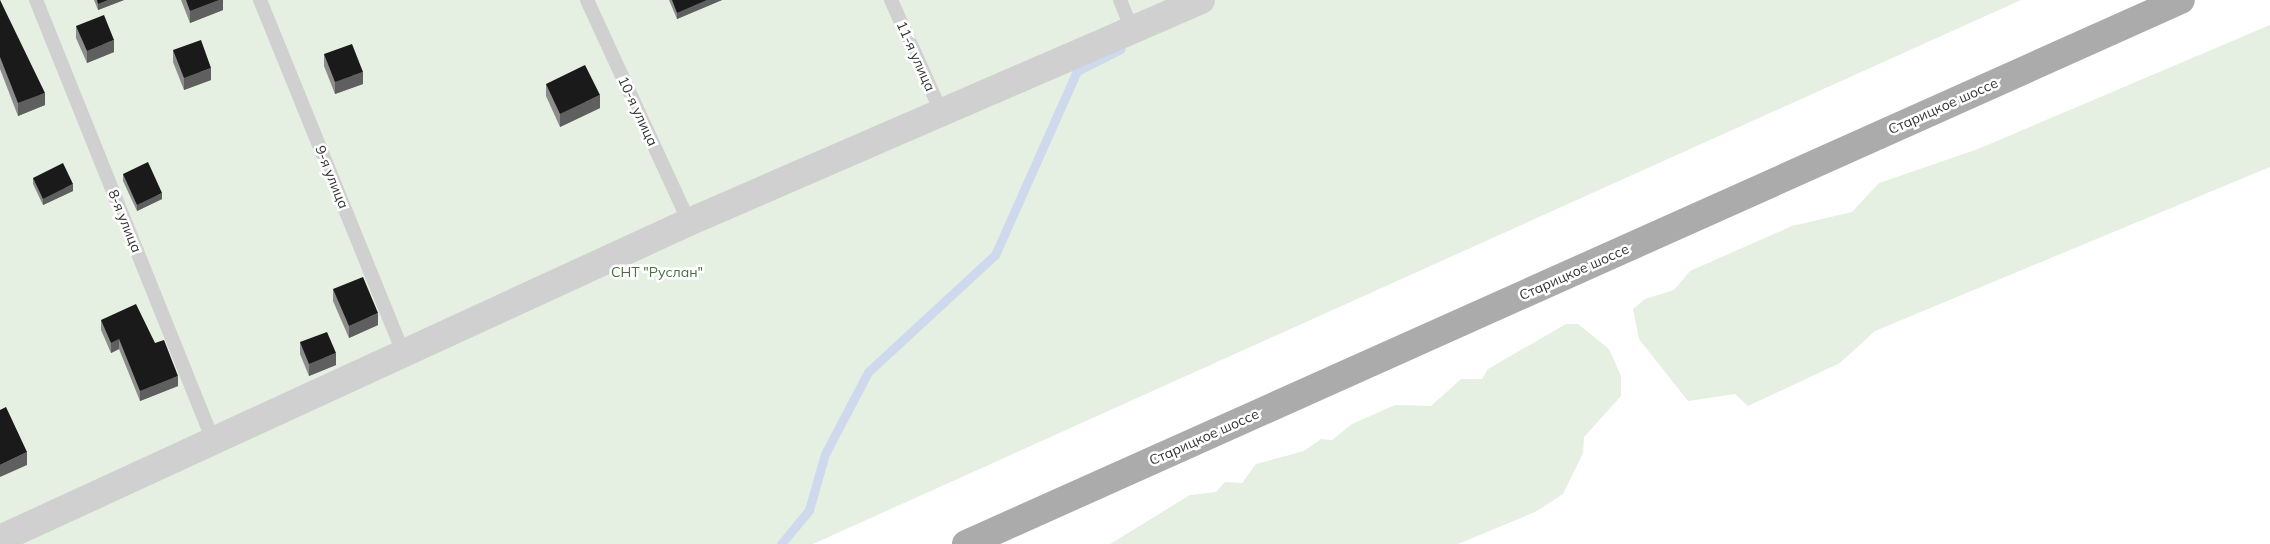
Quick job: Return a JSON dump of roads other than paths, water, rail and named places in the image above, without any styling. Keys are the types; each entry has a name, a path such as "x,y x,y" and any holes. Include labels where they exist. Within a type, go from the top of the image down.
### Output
{"main road":[{"name":"Старицкое шоссе","path":"966,544 2181,0"}],"street":[{"path":"0,539 404,355 689,222 941,111 1201,0"}],"lane":[{"name":"8-я улица","path":"36,0 214,442"},
{"name":"9-я улица","path":"260,0 404,355"},
{"name":"10-я улица","path":"587,0 689,222"},
{"name":"11-я улица","path":"891,0 941,111"},
{"path":"1120,0 1132,29"}],"waterway":[{"path":"781,544 809,510 825,454 868,372 995,255 1077,71 1121,49"}],"park label":[{"name":"СНТ \"Руслан\"","path":"657,272"}]}
